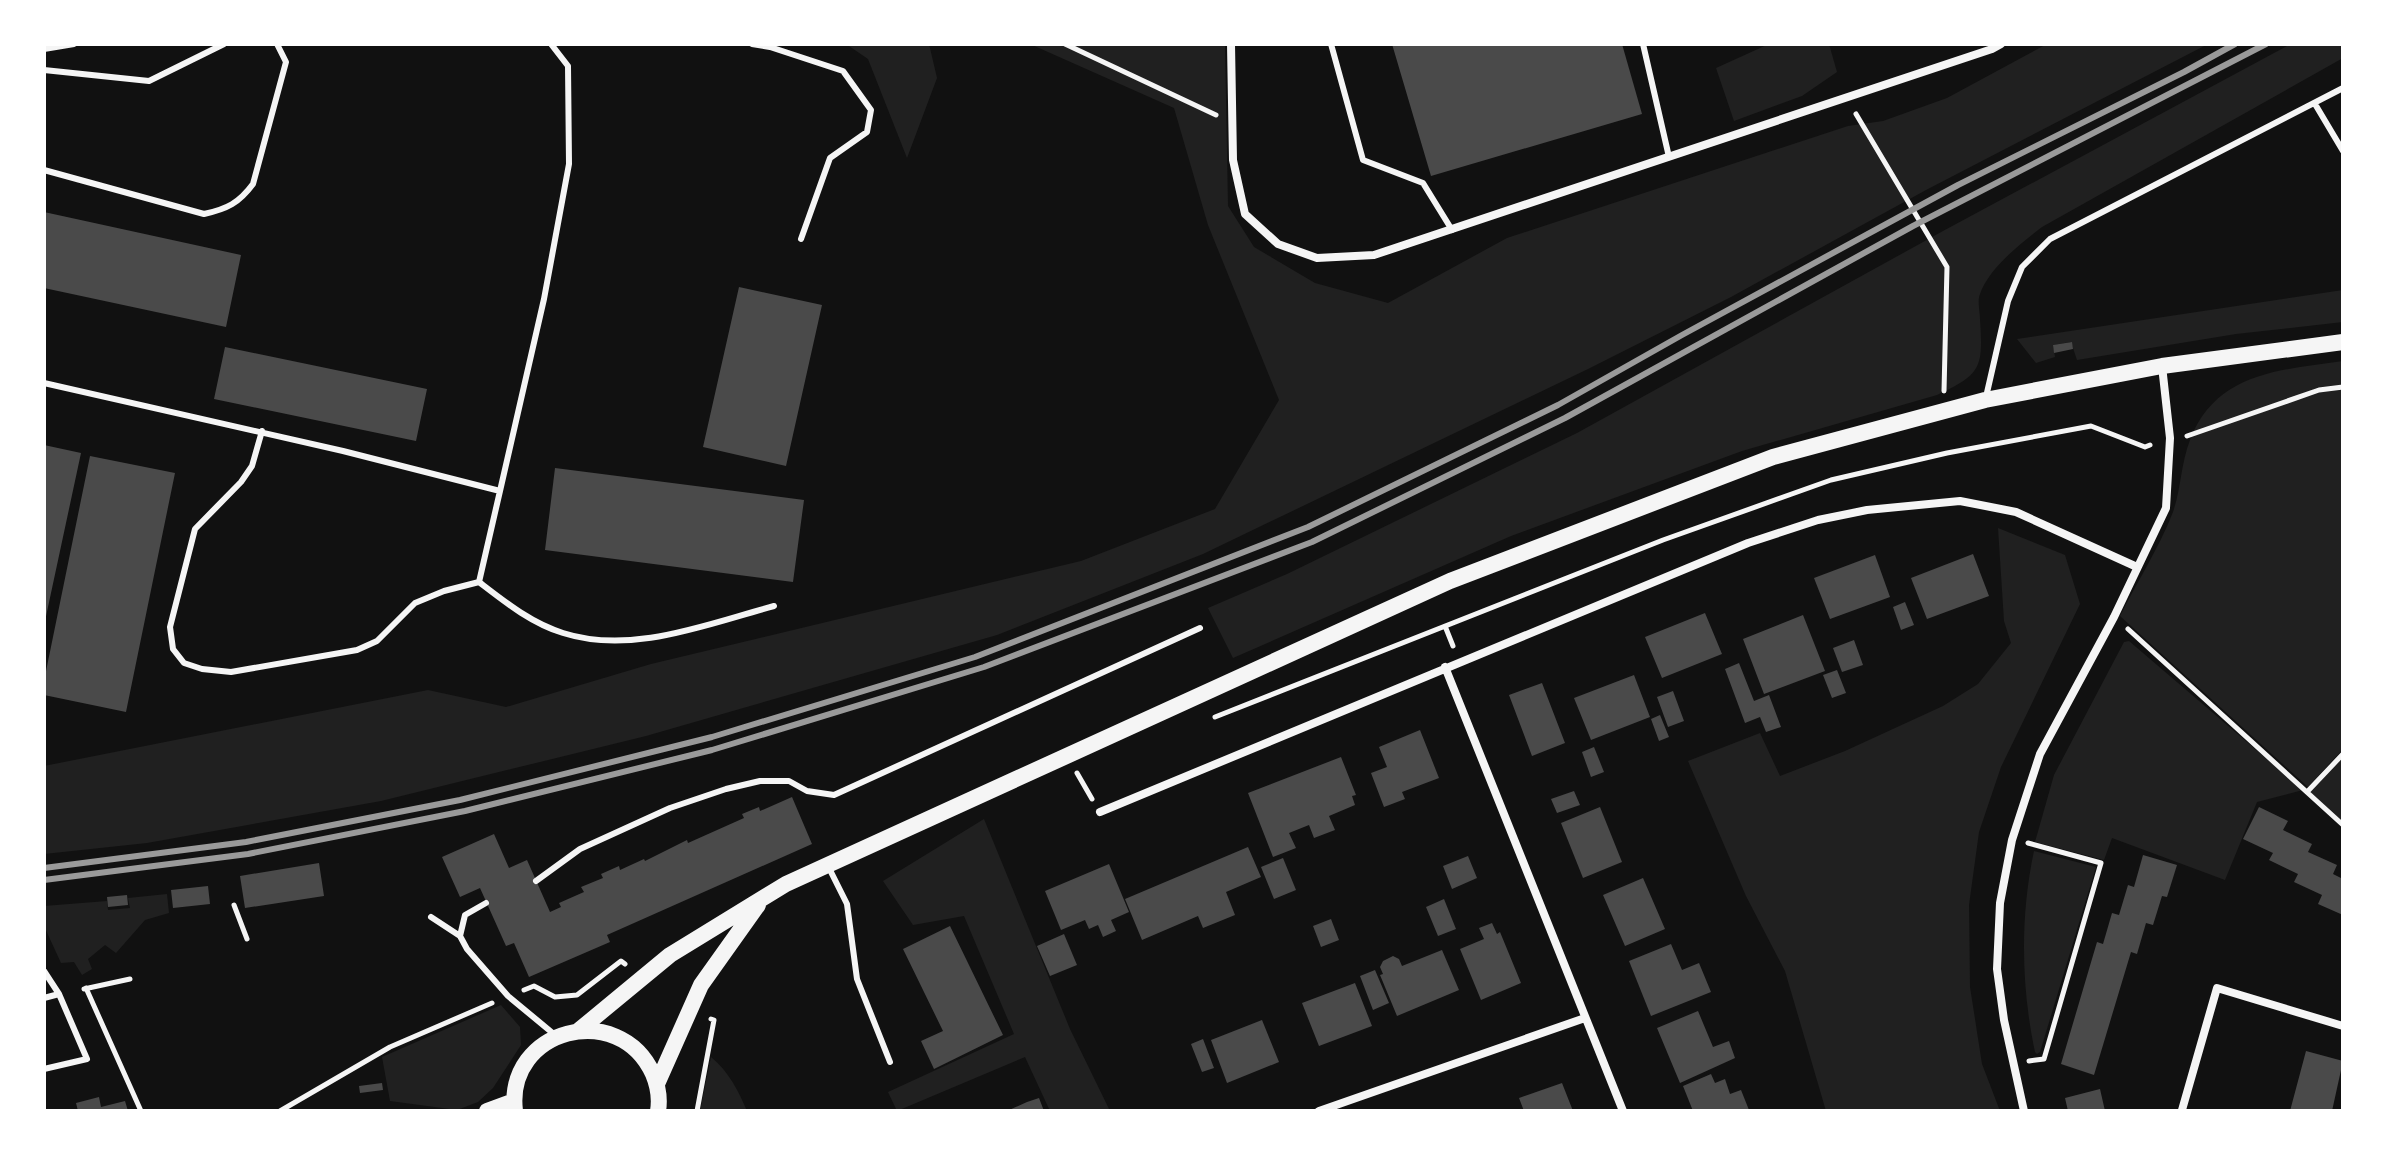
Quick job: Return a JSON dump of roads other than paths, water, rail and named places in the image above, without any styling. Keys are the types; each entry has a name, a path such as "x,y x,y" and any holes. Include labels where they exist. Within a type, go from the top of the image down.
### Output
{"main road":[{"path":"578,1031 670,955 786,884 1450,581 1773,457 1985,400 2162,366 2343,342"},
{"path":"657,1084 701,985 764,898"},
{"path":"487,1111 514,1106 517,1081 539,1047 556,1036 598,1031 626,1043 648,1064 657,1084 658,1111"}],"street":[{"path":"1231,44 1233,160 1245,214 1278,244 1317,258 1374,255 2001,44"},
{"path":"2024,1111 1997,969 2000,903 2012,840 2040,754 2114,617 2166,508 2170,438 2162,366"},
{"path":"1100,812 1748,543 1818,520 1867,510 1960,501 2016,512 2137,567"},
{"path":"1445,667 1623,1111"},
{"path":"2182,1110 2217,988 2343,1026"},
{"path":"1319,1111 1585,1018"}],"lane":[{"path":"44,49 74,44"},
{"path":"44,70 149,81 224,44"},
{"path":"44,170 204,214 224,210 241,200 253,184 286,62 277,44"},
{"path":"479,582 544,299 569,164 568,66 551,44"},
{"path":"752,44 843,71 871,110 867,132 830,158 801,239"},
{"path":"1331,44 1363,160 1423,183 1452,230"},
{"path":"1643,44 1669,157"},
{"path":"1985,400 2008,301 2022,267 2050,239 2343,88"},
{"path":"2315,104 2343,151"},
{"path":"44,383 262,431 500,491"},
{"path":"262,431 252,466 241,482 195,529 170,627 173,649 184,663 202,669 231,672 357,650 377,641 415,603 479,582"},
{"path":"479,582 526,617 562,633 592,640 658,638 774,606"},
{"path":"536,881 580,849 670,808 726,789 760,781 789,781 807,791 834,795 1200,628"},
{"path":"828,865 847,904 857,979 890,1062"},
{"path":"460,936 465,915 486,903"},
{"path":"431,917 460,936 467,949 508,996 556,1036"},
{"path":"44,971 59,994 87,1059 44,1069"},
{"path":"44,998 59,994"}],"railway":[{"path":"44,868 246,842 460,800 712,737 975,657 1308,527 1558,405 1958,185 2235,44"},
{"path":"44,880 248,854 465,811 712,750 984,667 1312,542 1565,418 1913,226 2266,44"}]}
